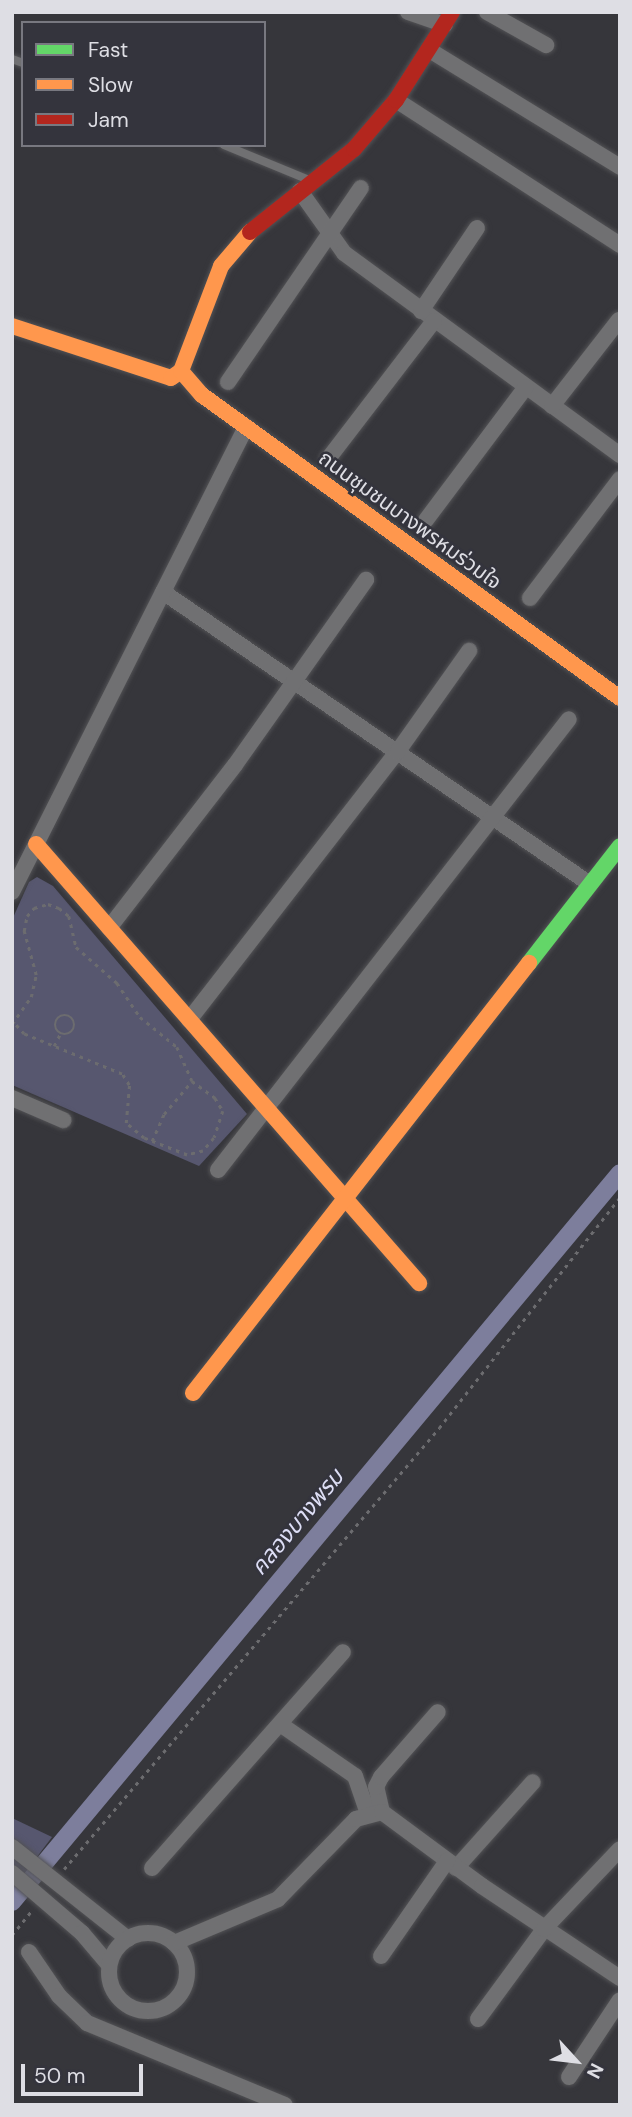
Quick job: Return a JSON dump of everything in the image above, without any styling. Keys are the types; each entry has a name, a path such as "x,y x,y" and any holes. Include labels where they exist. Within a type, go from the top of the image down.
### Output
{"street":[{"path":"12,326 147,374 171,378 181,371 220,266 239,241 354,149 396,100 431,51 449,19 408,12"},
{"path":"487,12 546,46"},
{"path":"431,51 620,167"},
{"path":"396,100 620,245"},
{"path":"228,382 361,188"},
{"path":"300,191 344,253 620,455"},
{"path":"328,459 427,316 477,228"},
{"path":"552,406 619,320"},
{"name":"ถนนชุมชนบางพรหมร่วมใจ","path":"181,371 202,395 620,698"},
{"path":"426,520 526,387"},
{"path":"12,892 246,427"},
{"path":"530,598 620,479"},
{"path":"109,928 366,580"},
{"path":"163,592 590,884"},
{"path":"189,1020 398,751 469,652"},
{"path":"218,1170 569,719"},
{"path":"36,844 419,1283"},
{"path":"193,1393 620,846"},
{"path":"12,1098 62,1120"},
{"path":"152,1868 343,1652"},
{"path":"375,1813 376,1787 381,1777 438,1712"},
{"path":"280,1724 355,1776 375,1813 620,1978"},
{"path":"381,1956 451,1864 533,1782"},
{"path":"174,1943 278,1899 356,1819 375,1813"},
{"path":"12,1847 128,1939"},
{"path":"478,2019 544,1929 620,1849"},
{"path":"12,1874 82,1933 109,1965 114,1991 122,2002 133,2009 160,2010 172,2003 186,1983 185,1958 174,1943 146,1933 128,1939 109,1965"},
{"path":"29,1952 59,1996 87,2023 285,2105"},
{"path":"569,2077 620,2000"}],"lane":[{"path":"229,147 314,182"}],"path":[{"path":"48,904 69,916 76,947 85,958 117,983 141,1017 177,1047 192,1081 215,1098 223,1111 214,1138 203,1151 187,1155 152,1141 126,1123 130,1085 122,1074 54,1046 24,1034 13,1024 31,997 36,975 24,931 27,916 34,908 48,904"},
{"path":"54,1046 60,1034 57,1019 72,1018 74,1030 60,1034"},
{"path":"152,1141 164,1114 192,1081"},
{"path":"61,1872 439,1428 620,1197"},
{"path":"12,1935 37,1904"}],"shaded area":[{"path":"37,877 53,886 247,1114 199,1166 12,1085 12,920 29,882"},
{"path":"12,1818 52,1837 12,1890"}],"waterway":[{"name":"คลองบางพรม","path":"12,1902 620,1173"}],"traffic: fast":[{"path":"529,963 620,846"}],"traffic: slow":[{"path":"12,326 171,378 181,371 221,266 250,232"},
{"path":"181,371 202,395 620,698"},
{"path":"36,844 419,1283"},
{"path":"193,1393 529,963"}],"traffic: jam":[{"path":"250,232 354,149 396,100 452,12"}]}
